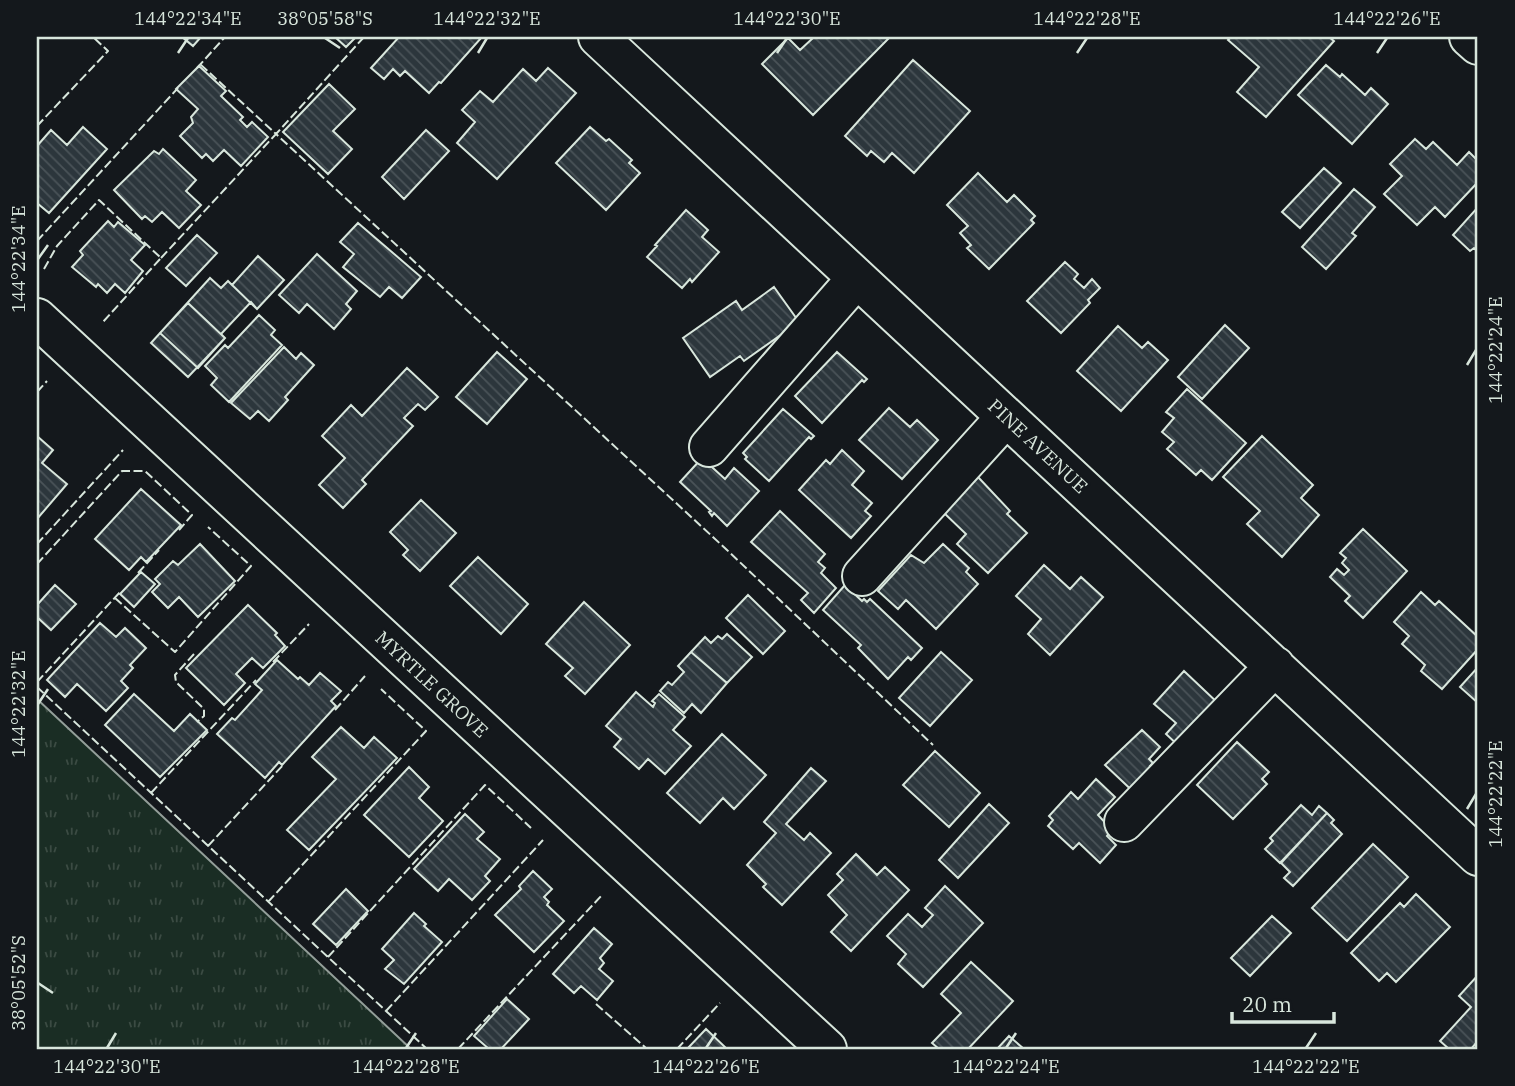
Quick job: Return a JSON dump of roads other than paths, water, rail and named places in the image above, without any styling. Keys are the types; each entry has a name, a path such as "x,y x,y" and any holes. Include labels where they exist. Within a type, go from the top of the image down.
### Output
{"street":[{"name":"PINE AVENUE","path":"598,37 1478,856"},
{"path":"1469,37 1478,45"},
{"path":"709,447 857,278"},
{"name":"MYRTLE GROVE","path":"37,318 827,1049"},
{"path":"857,564 998,410"},
{"path":"1125,822 1275,666"}]}
